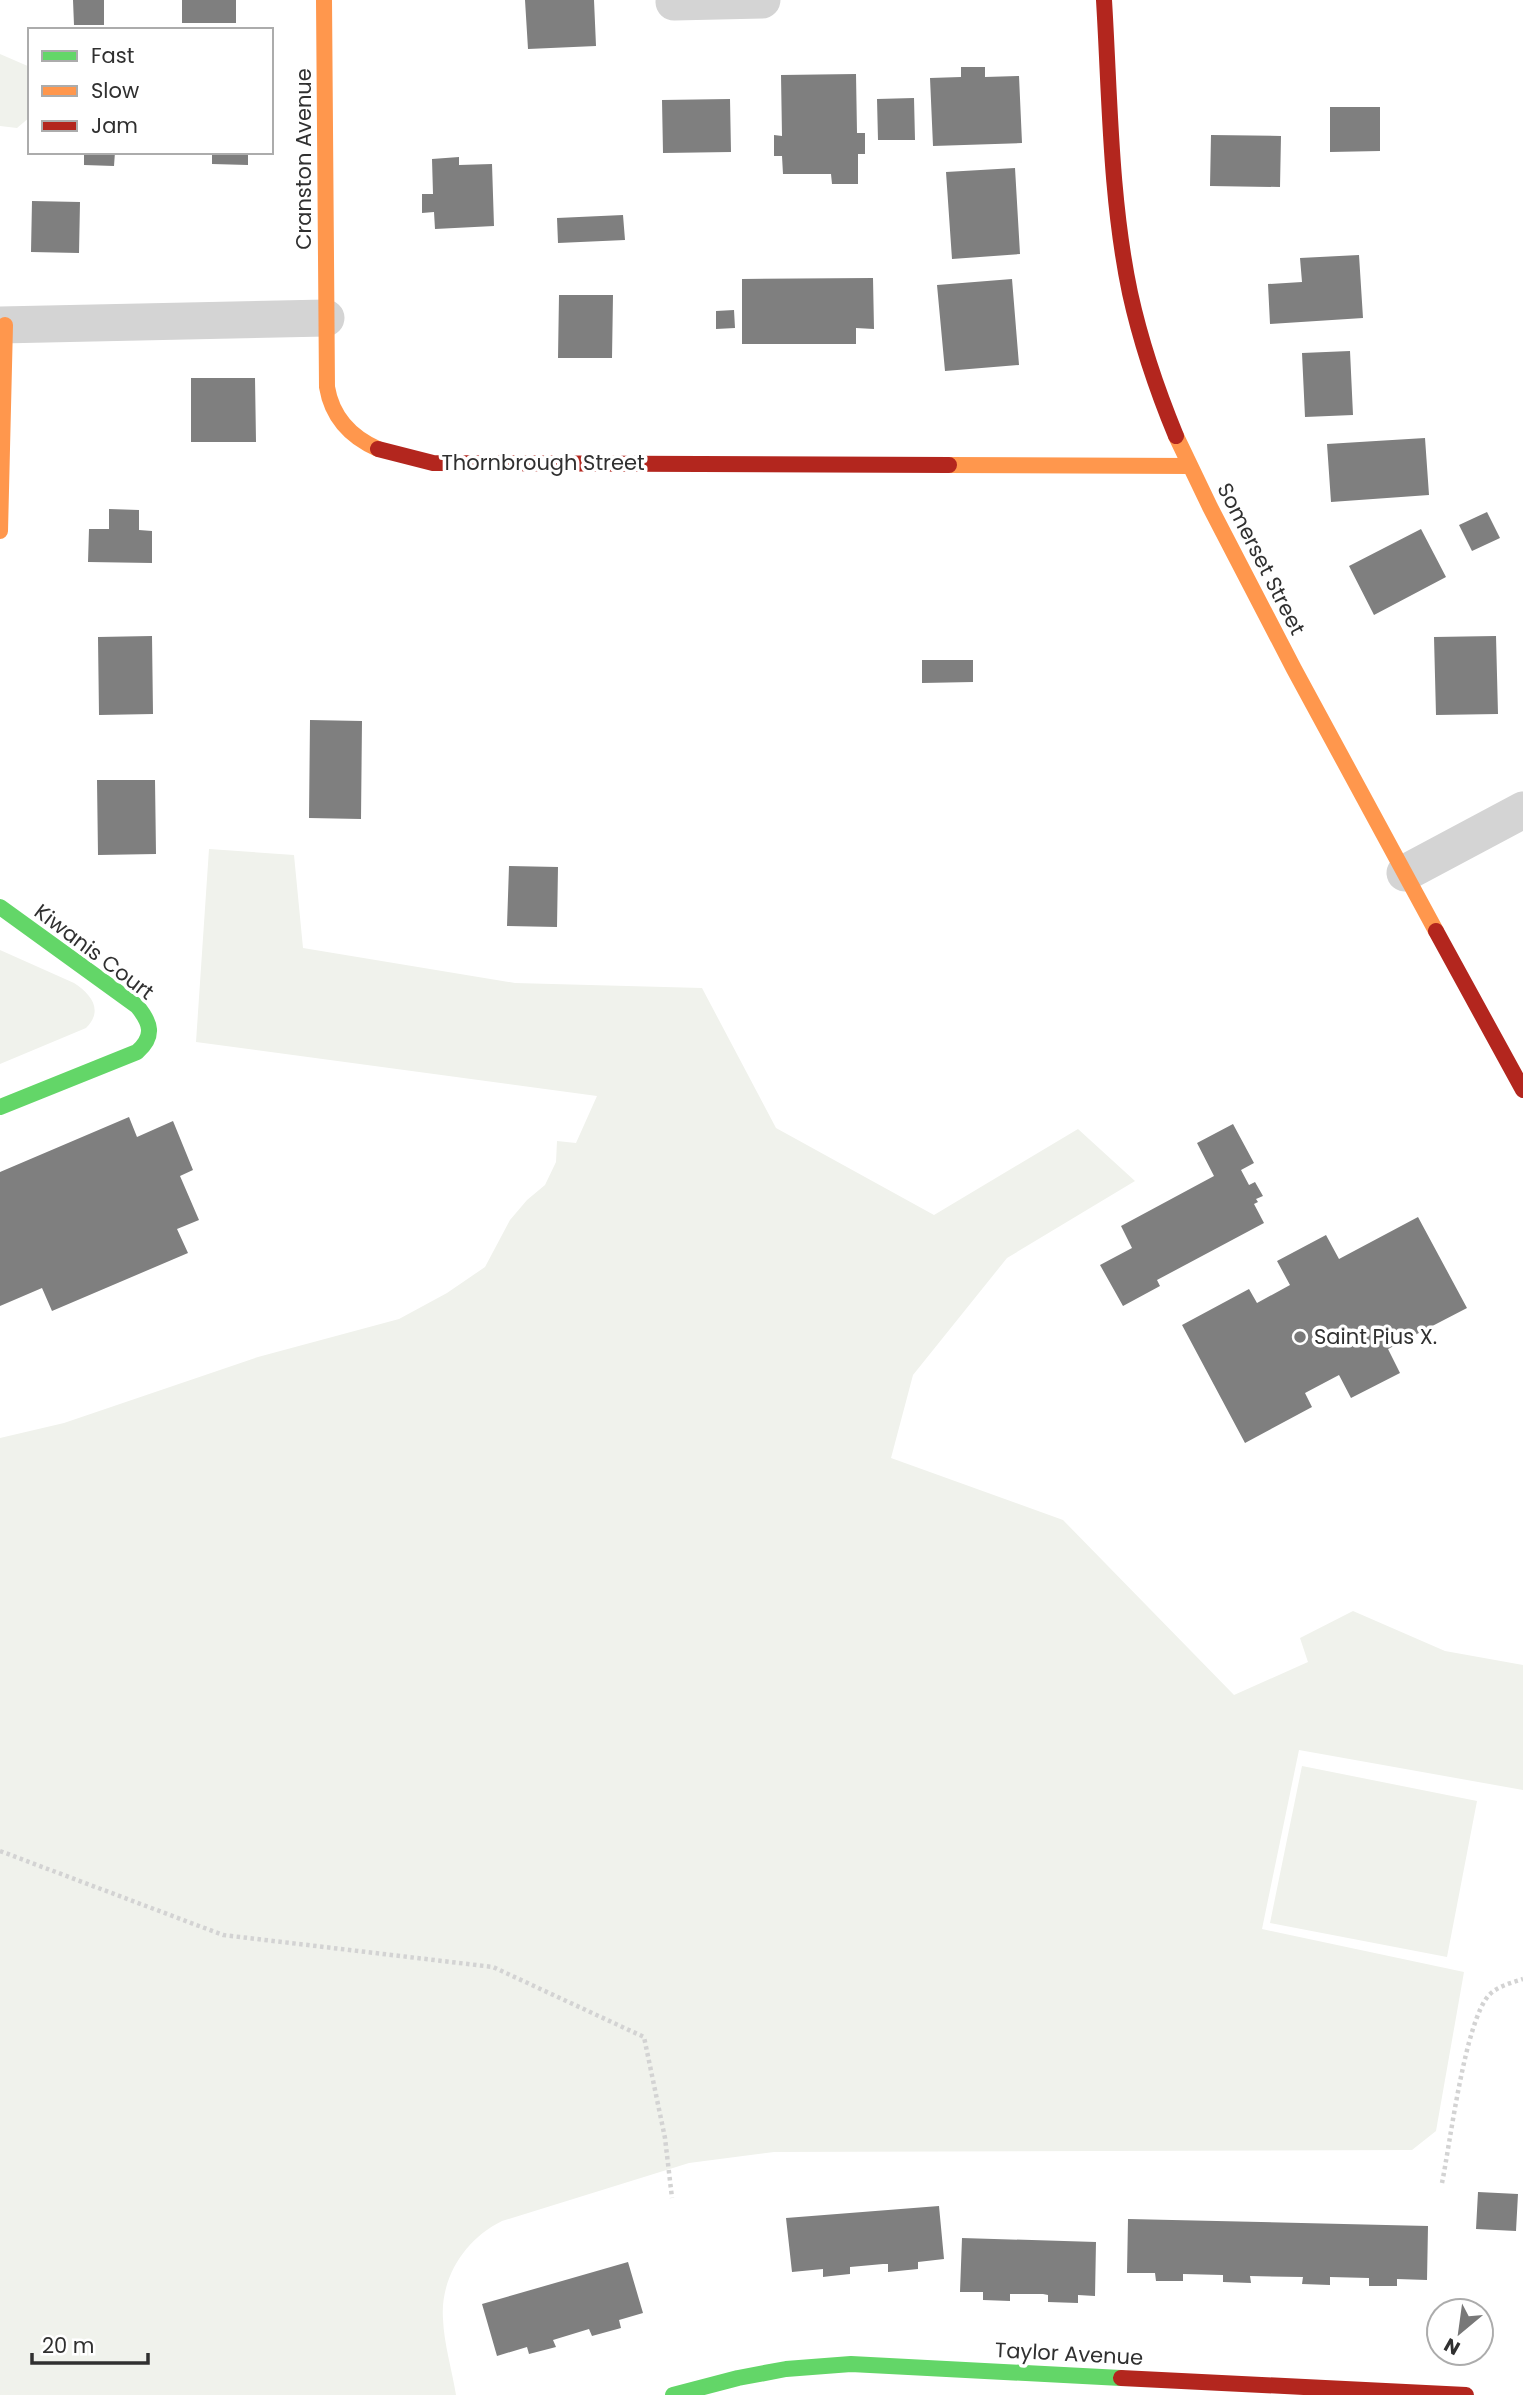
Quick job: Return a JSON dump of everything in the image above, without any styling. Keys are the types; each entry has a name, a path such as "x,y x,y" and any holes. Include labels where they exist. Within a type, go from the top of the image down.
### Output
{"street":[{"name":"Cranston Avenue","path":"324,0 326,318"},
{"path":"674,2 762,0"},
{"name":"Somerset Street","path":"1104,0 1118,202 1138,328 1156,392 1190,466 1317,715 1523,1090"},
{"path":"0,530 2,325 326,318"},
{"name":"Thornbrough Street","path":"326,318 326,375 331,405 351,433 368,445 397,457 433,463 1190,466"},
{"path":"1405,873 1523,810"},
{"name":"Kiwanis Court","path":"0,907 137,1006 150,1026 151,1036 146,1045 136,1052 0,1107"},
{"name":"Taylor Avenue","path":"673,2395 738,2378 786,2382 851,2364 1466,2395"}],"path":[{"path":"0,1851 223,1935 493,1966 644,2037 665,2138 672,2198"},
{"path":"1442,2183 1471,2035 1480,2010 1488,1996 1500,1987 1523,1979"}],"shaded area":[{"path":"0,54 28,66 28,119 17,128 0,126"},
{"path":"209,849 294,855 303,948 515,983 702,988 776,1128 934,1215 1078,1129 1135,1181 1007,1258 913,1375 891,1458 1063,1520 1234,1695 1308,1662 1300,1638 1353,1611 1445,1651 1523,1665 1523,1790 1299,1750 1262,1929 1464,1972 1436,2131 1412,2150 774,2152 689,2163 502,2221 477,2238 458,2261 446,2289 443,2304 445,2338 456,2395 0,2395 0,1438 64,1423 258,1357 399,1319 447,1293 485,1267 510,1220 527,1200 545,1185 556,1162 557,1141 576,1143 597,1096 196,1042"},
{"path":"0,950 74,983 86,992 95,1009 86,1028 0,1064"},
{"path":"1302,1766 1477,1801 1447,1957 1270,1923"}],"building":[{"path":"73,0 104,0 104,25 74,25"},
{"path":"182,0 236,0 236,23 182,23"},
{"path":"525,0 594,0 596,46 528,49"},
{"path":"961,67 985,67 985,77 1019,76 1022,143 933,146 930,78 961,77"},
{"path":"856,74 857,133 865,133 865,154 858,154 858,184 832,184 831,174 783,174 782,156 774,156 774,135 782,136 781,75"},
{"path":"914,98 915,140 878,140 877,99"},
{"path":"730,99 731,152 663,153 662,100"},
{"path":"1330,107 1380,107 1380,151 1330,152"},
{"path":"1211,135 1281,136 1280,187 1210,186"},
{"path":"84,154 115,154 114,166 84,165"},
{"path":"212,154 248,154 248,165 212,164"},
{"path":"459,157 459,165 492,164 494,226 435,229 434,212 422,213 422,194 433,194 432,159"},
{"path":"1015,168 1020,254 952,259 946,172"},
{"path":"32,201 80,202 79,253 31,252"},
{"path":"623,215 625,240 558,243 557,218"},
{"path":"1359,255 1363,318 1270,324 1268,284 1302,282 1300,258"},
{"path":"873,278 874,329 856,328 856,344 742,344 742,279"},
{"path":"1012,279 1019,365 945,371 937,285"},
{"path":"559,295 613,295 612,358 558,358"},
{"path":"734,310 735,328 716,329 716,311"},
{"path":"1350,351 1353,415 1305,417 1302,353"},
{"path":"191,378 255,378 256,442 191,442"},
{"path":"1425,438 1429,495 1331,502 1327,444"},
{"path":"109,509 139,510 139,530 152,531 152,563 88,562 89,529 109,529"},
{"path":"1487,512 1500,538 1472,551 1459,525"},
{"path":"1421,529 1446,577 1374,615 1349,566"},
{"path":"152,636 153,714 99,715 98,637"},
{"path":"1496,636 1498,714 1436,715 1434,637"},
{"path":"922,660 973,660 973,682 922,683"},
{"path":"310,720 362,721 361,819 309,818"},
{"path":"97,780 155,780 156,854 98,855"},
{"path":"509,866 558,867 557,927 507,926"},
{"path":"129,1117 137,1137 173,1121 193,1170 180,1176 199,1220 177,1229 188,1253 52,1311 42,1288 0,1306 0,1172"},
{"path":"1233,1124 1254,1163 1241,1170 1249,1185 1255,1182 1263,1196 1256,1199 1258,1202 1254,1204 1264,1223 1157,1280 1160,1286 1123,1306 1100,1265 1132,1248 1121,1226 1214,1176 1197,1143"},
{"name":"Saint Pius X.","path":"1418,1217 1467,1308 1388,1349 1400,1373 1351,1398 1339,1375 1305,1393 1312,1407 1245,1443 1182,1325 1249,1289 1257,1303 1290,1285 1277,1261 1326,1235 1339,1259"},
{"path":"1478,2192 1518,2194 1516,2231 1476,2229"},
{"path":"939,2206 944,2259 918,2262 918,2269 888,2272 888,2264 883,2264 850,2267 850,2274 823,2277 823,2269 792,2272 786,2218"},
{"path":"1128,2219 1428,2226 1427,2280 1397,2279 1397,2286 1369,2286 1369,2278 1330,2277 1330,2285 1302,2284 1303,2277 1250,2276 1251,2283 1223,2282 1223,2275 1183,2274 1183,2281 1156,2281 1155,2273 1127,2273"},
{"path":"962,2238 1096,2242 1095,2296 1078,2295 1078,2303 1048,2302 1048,2295 1043,2294 1010,2294 1010,2301 983,2300 983,2292 960,2292"},
{"path":"628,2262 643,2313 619,2320 621,2328 592,2336 589,2329 553,2340 556,2347 529,2354 527,2347 497,2356 482,2304"}],"traffic: fast":[{"path":"0,907 137,1006 149,1029 147,1040 137,1052 0,1107"},
{"path":"673,2395 786,2369 851,2364 1121,2378"}],"traffic: slow":[{"path":"324,0 327,387 333,408 344,425 378,449"},
{"path":"0,531 5,325"},
{"path":"1176,436 1294,669 1436,931"},
{"path":"949,465 1190,466"}],"traffic: jam":[{"path":"1104,0 1112,148 1123,257 1144,348 1176,436"},
{"path":"378,449 433,463 949,465"},
{"path":"1436,931 1523,1090"},
{"path":"1121,2378 1466,2395"}],"place":[{"name":"Saint Pius X.","path":"1300,1337"}]}
